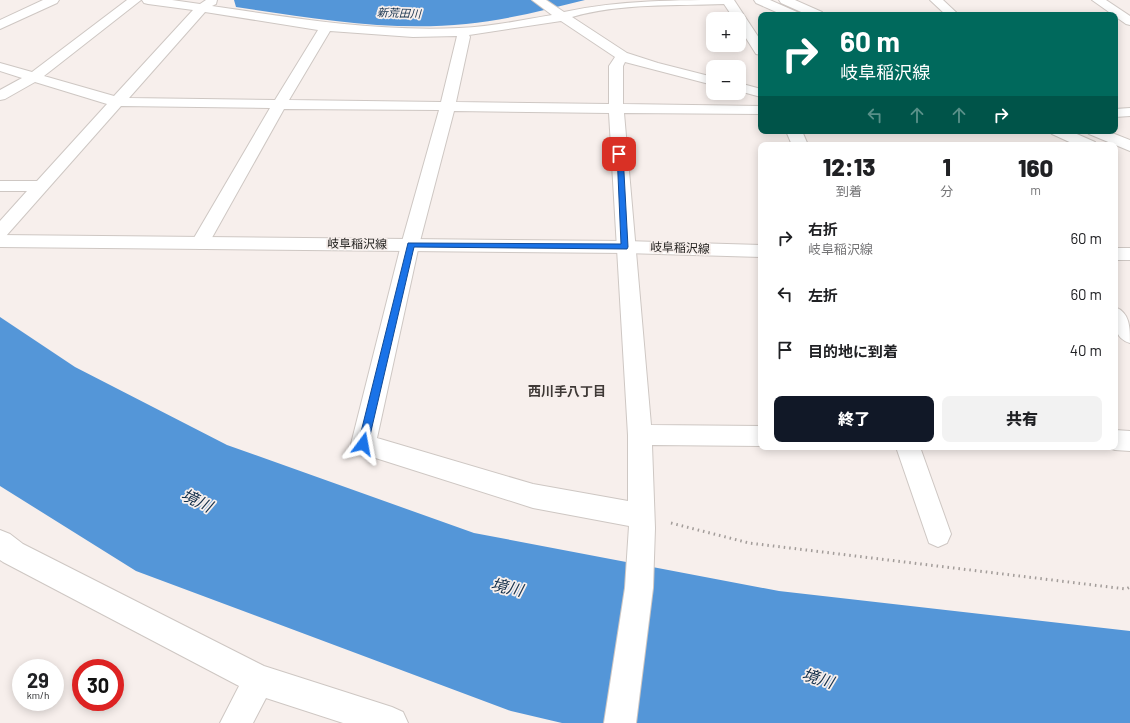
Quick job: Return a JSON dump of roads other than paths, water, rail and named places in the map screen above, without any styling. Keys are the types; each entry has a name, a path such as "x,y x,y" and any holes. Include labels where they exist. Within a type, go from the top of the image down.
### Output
{"street":[{"path":"0,25 53,0"},
{"path":"0,96 34,77 136,0"},
{"path":"148,0 209,3 326,27 413,33 461,32 503,27 587,9 616,5 728,0 758,46"},
{"path":"538,0 558,15 622,56 653,66 706,79"},
{"path":"616,5 631,0"},
{"path":"760,0 786,12"},
{"path":"785,0 811,12"},
{"path":"936,0 950,12"},
{"path":"1098,0 1116,12"},
{"path":"0,232 117,102 209,3"},
{"path":"1118,13 1130,21"},
{"path":"200,243 279,105 326,27"},
{"path":"461,32 464,38 448,105 410,245 363,444 533,496 642,522"},
{"path":"620,723 639,588 642,522 640,435 616,108 616,66 622,56"},
{"path":"0,67 117,102 758,110"},
{"path":"746,89 758,92"},
{"path":"1118,113 1130,112"},
{"path":"1064,134 1082,142"},
{"path":"1098,134 1108,142"},
{"path":"0,186 41,186"},
{"name":"岐阜稲沢線","path":"0,241 625,247 758,251"},
{"path":"1118,254 1130,254"},
{"path":"1118,319 1130,335"},
{"path":"640,435 758,436"},
{"path":"1118,440 1130,441"},
{"path":"909,450 938,534"},
{"path":"4,553 259,680 392,723"},
{"path":"236,723 259,680"}],"water":[{"name":"新荒田川","path":"234,0 585,0 496,20 437,26 408,26 350,23 236,7"},
{"name":"境川","path":"0,317 75,367 227,445 474,533 779,591 1130,631 1130,723 562,723 511,711 136,571 0,486"}],"district":[{"name":"西川手八丁目","path":"567,391"}]}
